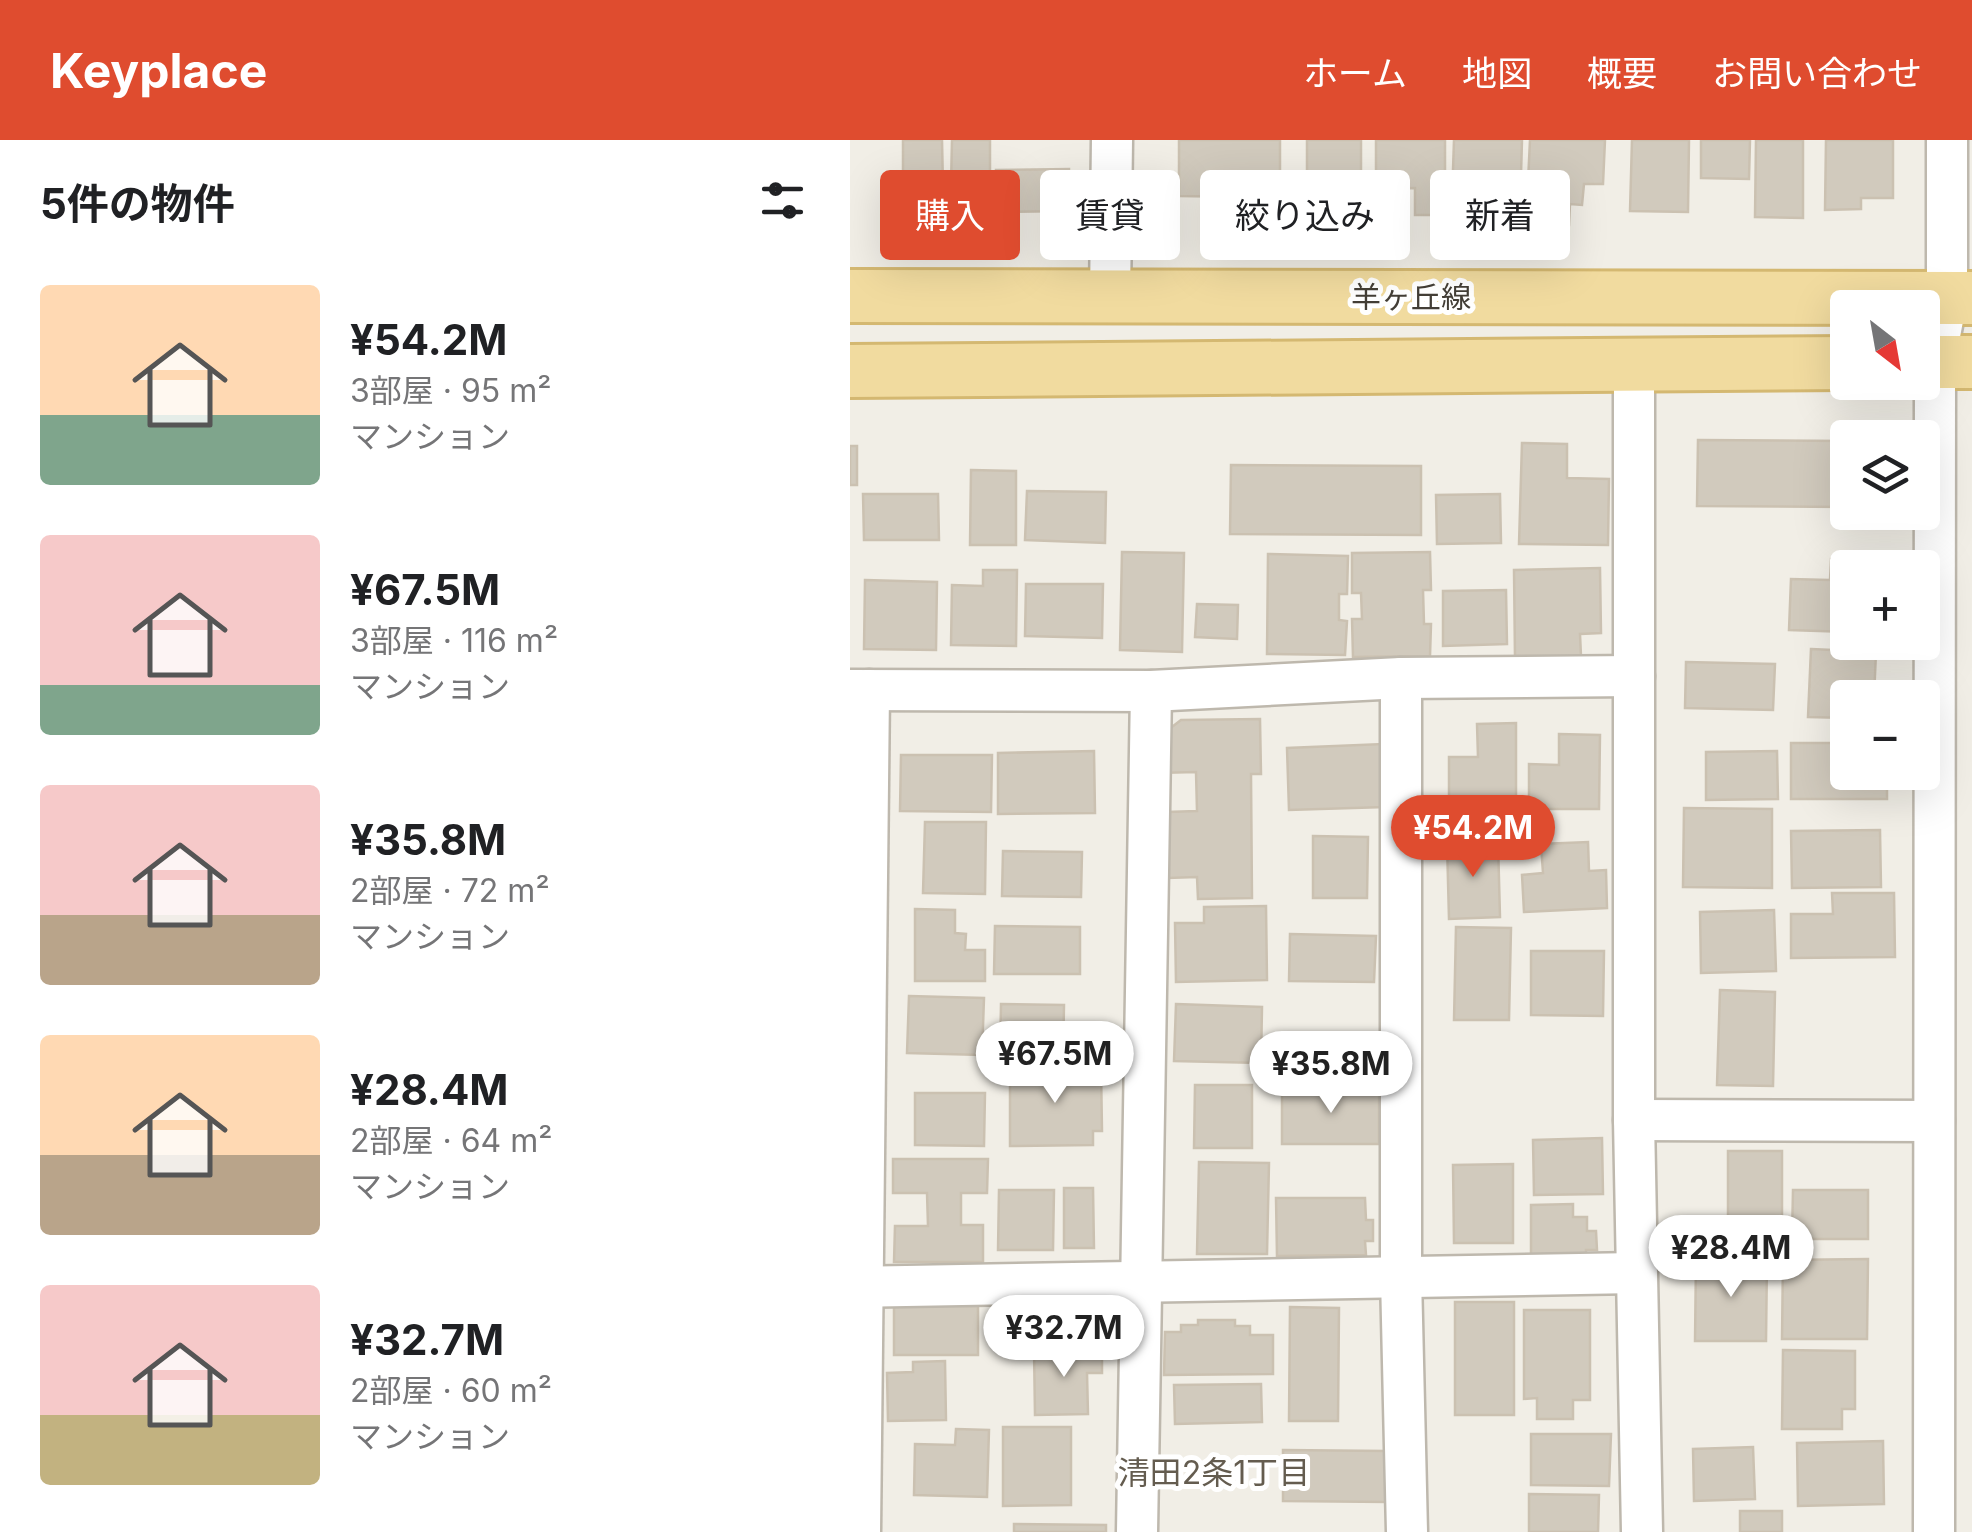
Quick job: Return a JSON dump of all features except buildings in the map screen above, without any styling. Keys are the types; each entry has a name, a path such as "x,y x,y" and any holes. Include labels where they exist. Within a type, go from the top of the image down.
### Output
{"main road":[{"name":"羊ヶ丘線","path":"850,296 1960,298"},
{"path":"850,370 1830,363"}],"street":[{"path":"1110,297 1112,140"},
{"path":"1934,1532 1934,1121 1943,362 1960,298 1947,140"},
{"path":"1634,366 1634,1120 1642,1532"},
{"path":"860,1532 856,1286 860,690 1151,691 1401,678 1634,676"},
{"path":"1401,678 1401,1277 1407,1532"},
{"path":"1138,1532 1151,691"},
{"path":"1634,1120 1934,1121"},
{"path":"856,1286 1636,1273"}],"district":[{"name":"清田2条1丁目","path":"1214,1472"}]}
